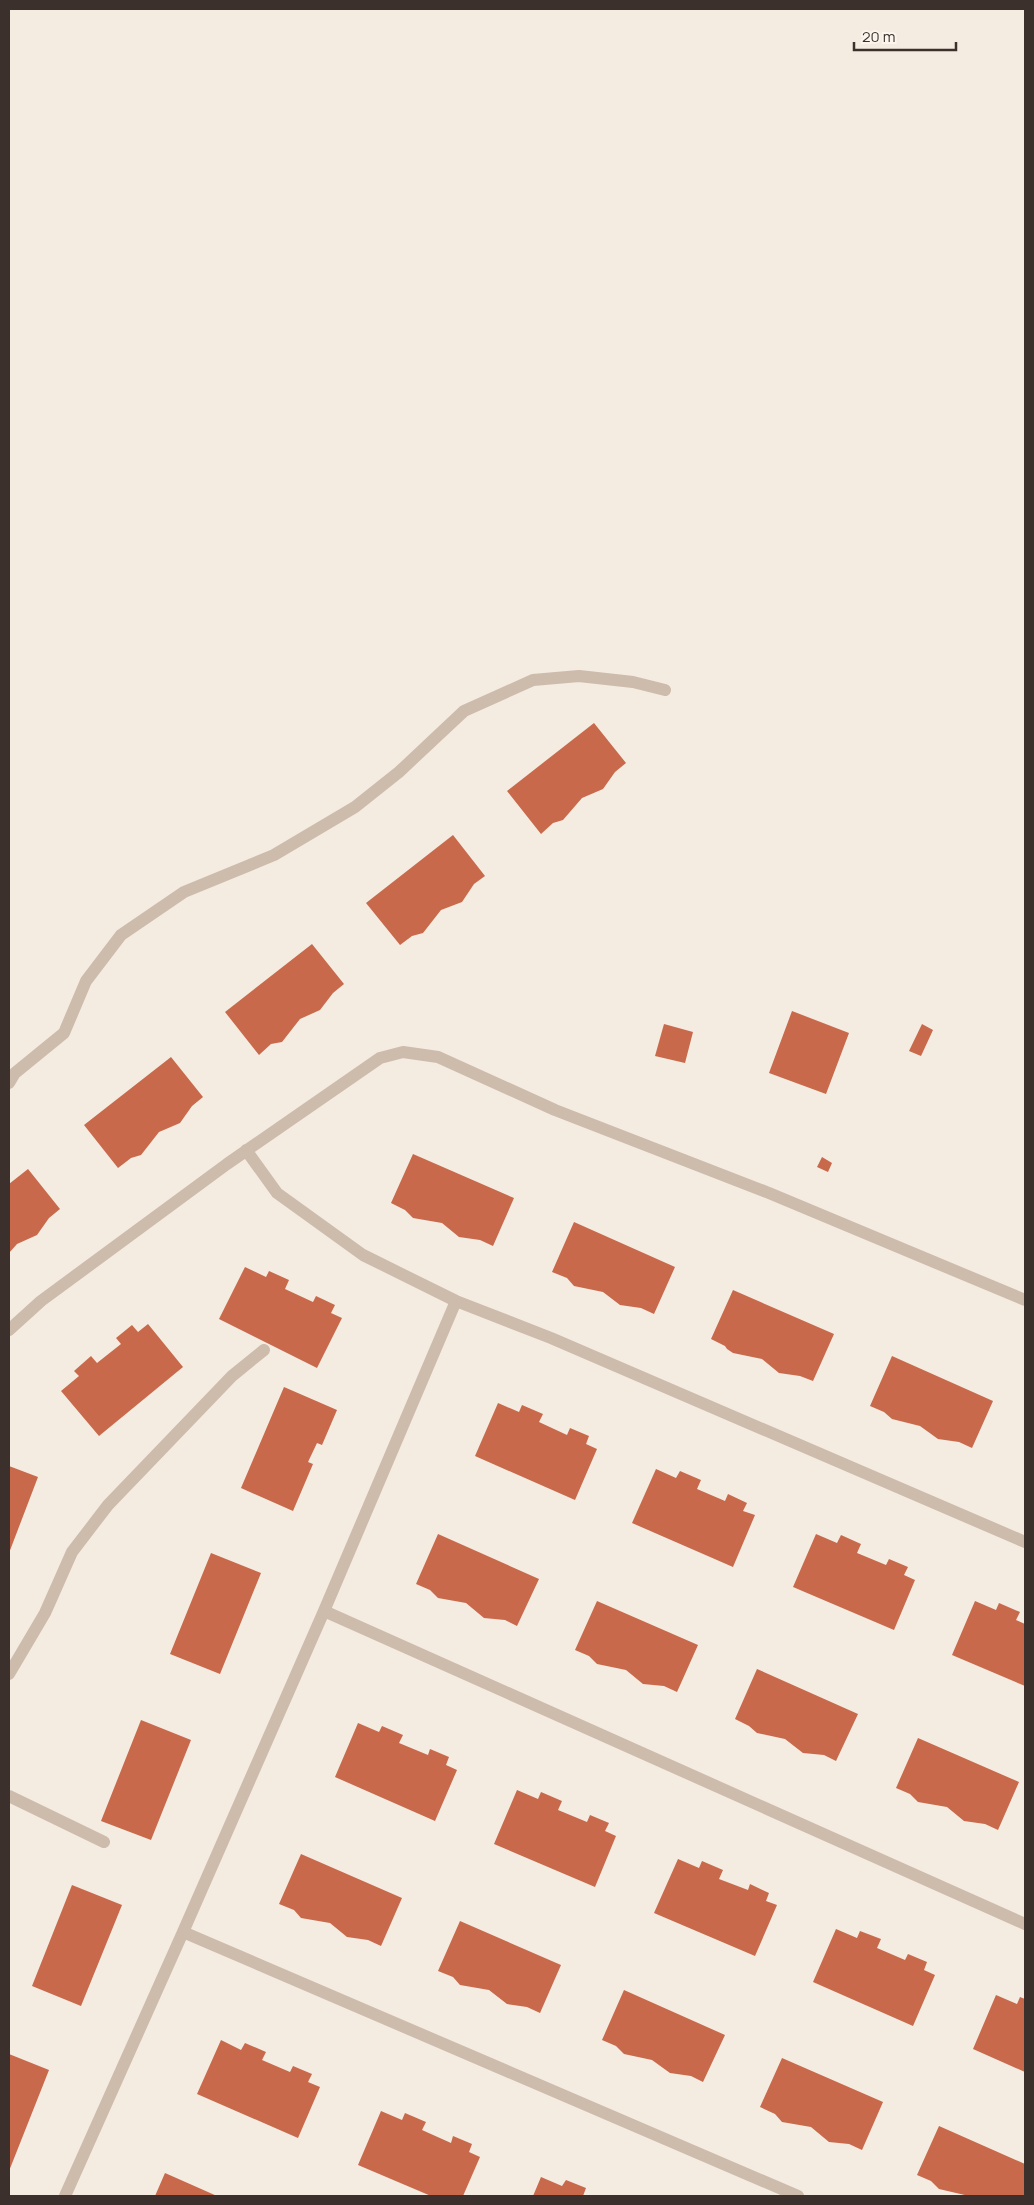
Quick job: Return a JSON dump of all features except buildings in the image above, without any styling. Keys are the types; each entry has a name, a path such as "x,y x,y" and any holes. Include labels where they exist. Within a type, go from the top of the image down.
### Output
{"lane":[{"path":"9,1083 15,1073 64,1033 86,981 120,935 184,892 274,855 355,807 399,772 464,711 533,680 579,676 633,682 665,690"},
{"path":"9,1330 41,1301 246,1150 380,1058 403,1052 438,1057 555,1110 769,1193 1025,1300"},
{"path":"246,1150 277,1193 363,1255 456,1301 551,1338 1025,1542"},
{"path":"64,2196 183,1932 324,1611 456,1301"},
{"path":"9,1674 45,1613 72,1552 108,1505 232,1376 264,1350"},
{"path":"324,1611 1025,1924"},
{"path":"9,1796 104,1842"},
{"path":"183,1932 798,2196"}]}
